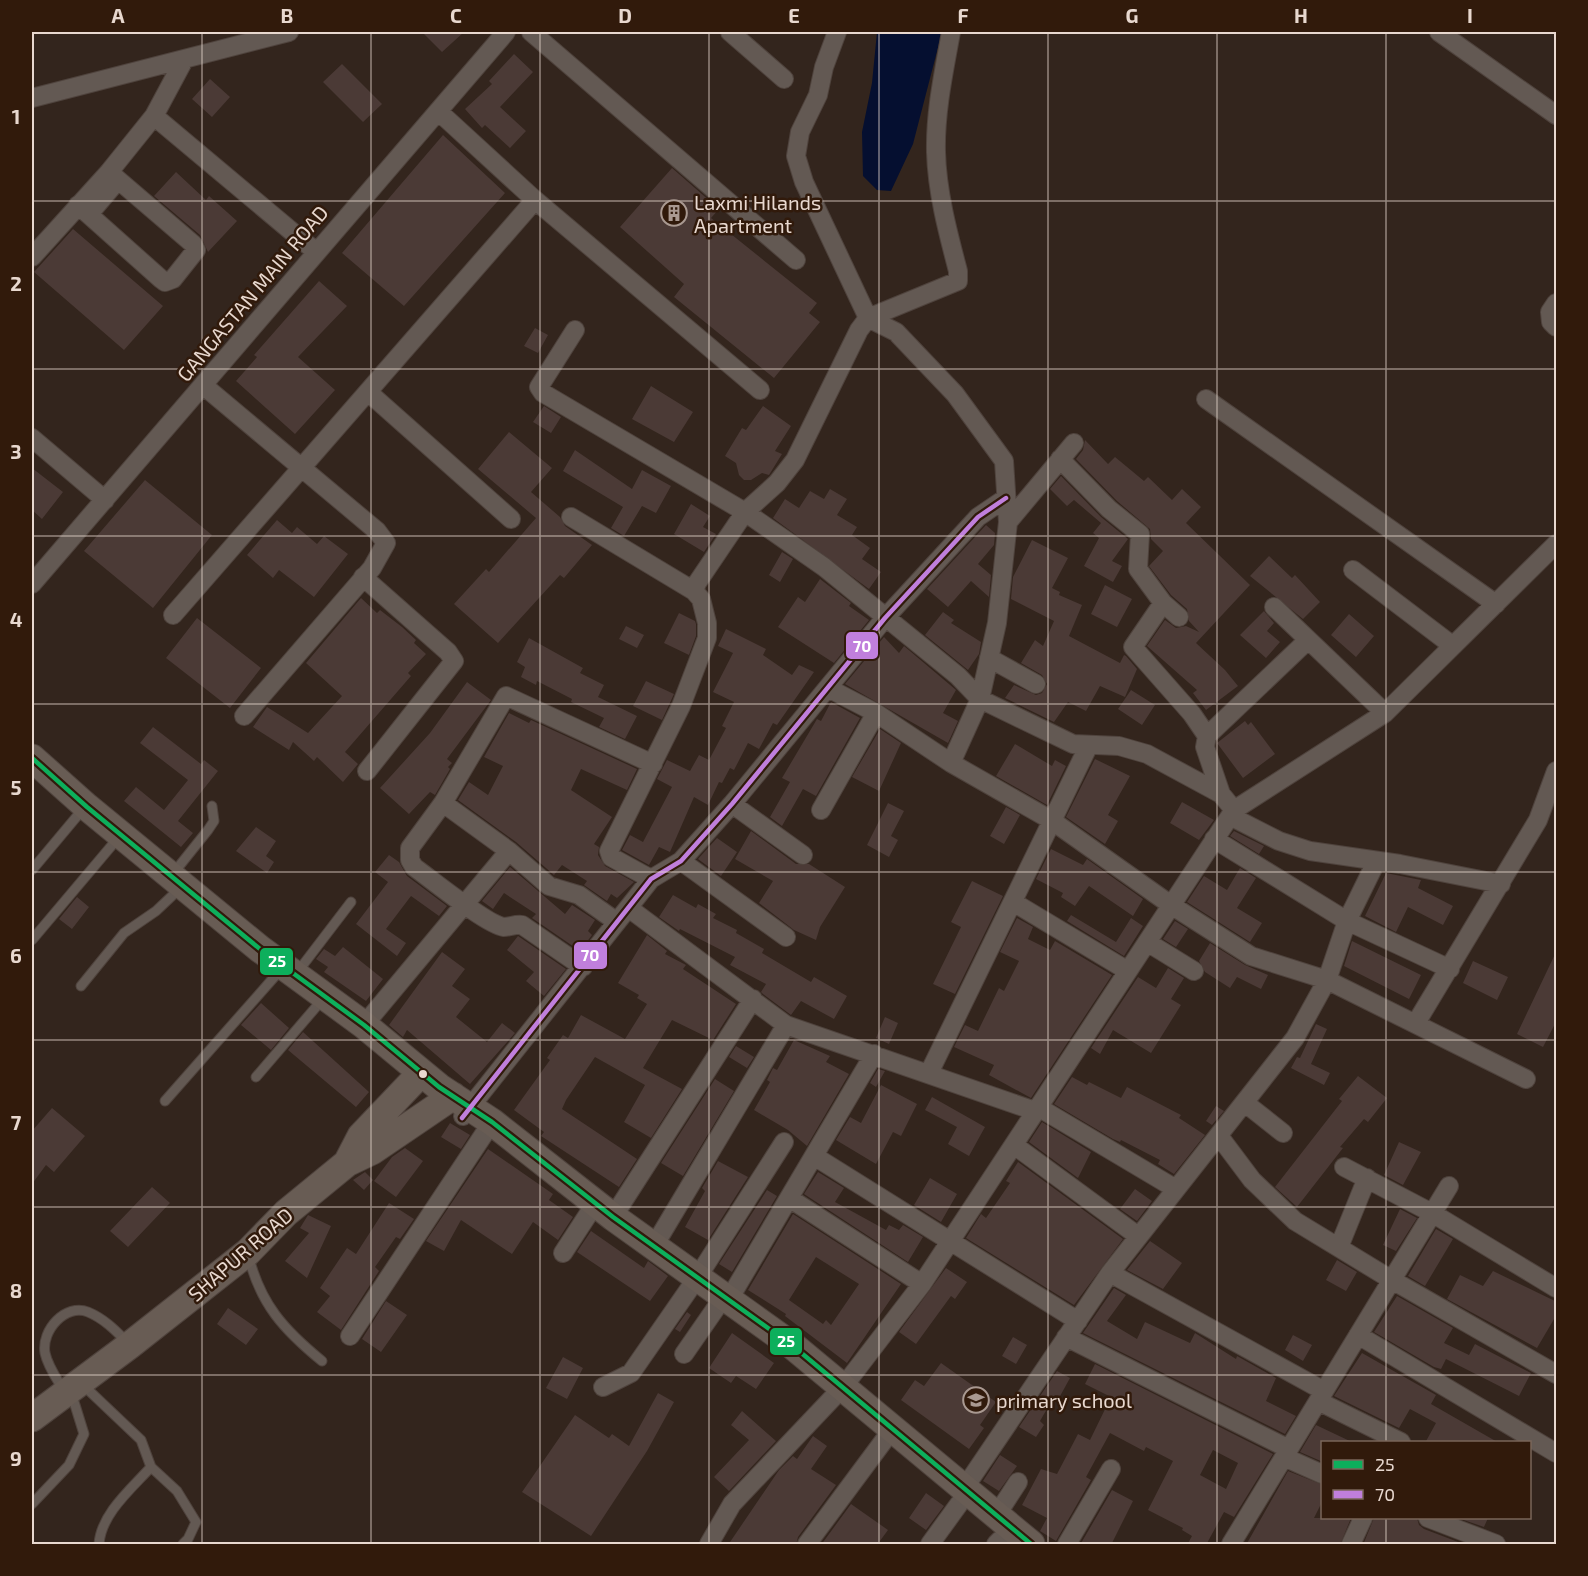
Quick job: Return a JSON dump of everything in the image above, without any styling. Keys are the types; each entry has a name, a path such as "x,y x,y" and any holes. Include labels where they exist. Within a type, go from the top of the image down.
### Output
{"main road":[{"path":"32,758 173,885 285,975 364,1026 417,1077"},
{"path":"32,776 113,844 173,885"},
{"path":"285,975 316,1007 468,1113 695,1281"},
{"path":"347,1163 361,1136 417,1077"},
{"name":"SHAPUR ROAD","path":"32,1418 130,1345 248,1252 286,1213 347,1163 468,1113"},
{"path":"602,1214 654,1246 723,1303 793,1346 885,1439 961,1497"},
{"path":"839,1391 961,1497 999,1536 1031,1545"}],"street":[{"path":"32,98 184,60 222,40 289,32"},
{"name":"GANGASTAN MAIN ROAD","path":"33,584 204,386 315,251 506,32"},
{"path":"531,32 796,260"},
{"path":"730,32 784,79"},
{"path":"837,32 824,67 818,95 800,132 796,156 804,182 868,318 896,332 970,412 1004,461 1008,522 998,623 980,699 951,763"},
{"path":"694,591 711,559 746,512 777,483 795,459 859,330 868,318 958,281 958,271 941,196 936,152 938,108 951,32"},
{"path":"1439,32 1557,115"},
{"path":"32,257 83,210 113,176 154,116 184,60"},
{"path":"438,111 535,200 760,390"},
{"path":"154,116 315,251"},
{"path":"83,210 161,279 165,282 173,279 196,250 193,244 113,176"},
{"path":"173,615 302,470 535,200"},
{"path":"1557,303 1550,312 1551,322 1557,327"},
{"path":"575,330 539,387 543,393 746,512 824,567 958,676 980,699 1048,734 1073,744 1119,746 1148,754 1221,794"},
{"path":"204,386 377,531 386,543 379,560 244,716"},
{"path":"368,392 511,519"},
{"path":"1206,399 1496,604"},
{"path":"32,438 105,500"},
{"path":"1008,522 1074,443"},
{"path":"1060,459 1109,508 1140,534 1138,569 1163,603 1179,617"},
{"path":"350,1336 468,1113 617,922 630,909 651,879 681,861 732,804 885,618 978,517 1006,498"},
{"path":"571,517 694,591 701,599 707,623 707,638 681,706 609,851 611,857 651,879"},
{"path":"709,1545 732,1504 839,1391 922,1284 1232,813 1385,713 1557,544"},
{"path":"1353,570 1453,646"},
{"path":"363,577 448,652 454,662 367,771"},
{"path":"1163,603 1133,647 1192,714 1207,736"},
{"path":"1274,607 1385,713"},
{"path":"1308,640 1207,736 1205,747 1221,794 1232,813 1279,841 1310,852 1400,864 1501,884"},
{"path":"989,658 1036,684"},
{"path":"828,688 876,713 951,763 1051,820 1171,905 1251,956 1327,980 1526,1079"},
{"path":"583,967 522,925 505,927 493,923 414,867 410,861 410,848 443,803 506,696 653,764"},
{"path":"821,810 876,713"},
{"path":"929,1073 1089,745"},
{"path":"1416,1023 1538,820 1557,771"},
{"path":"443,803 509,851 549,886 579,895 617,922"},
{"path":"732,804 803,855"},
{"path":"1214,840 1347,921 1450,969"},
{"path":"364,1026 509,851"},
{"path":"681,861 786,937"},
{"path":"930,1545 1110,1273 1295,1038 1327,980 1347,921 1376,862"},
{"path":"1013,902 1128,971"},
{"path":"630,909 786,1025 1037,1109 1176,1189"},
{"path":"1147,942 1194,971"},
{"path":"562,1253 602,1214 753,999"},
{"path":"654,1246 786,1025"},
{"path":"684,1354 723,1303 789,1198 874,1054"},
{"path":"1245,1103 1283,1133"},
{"path":"1219,1136 1251,1180 1295,1221 1392,1281 1557,1374"},
{"path":"603,1387 631,1373 695,1281 784,1142"},
{"path":"1014,1145 1138,1236"},
{"path":"814,1156 1078,1321"},
{"path":"1344,1167 1432,1214 1557,1288"},
{"path":"1339,1247 1366,1178"},
{"path":"1231,1545 1449,1185"},
{"path":"789,1198 922,1284"},
{"path":"1110,1273 1398,1441"},
{"path":"1359,1335 1557,1453"},
{"path":"1066,1337 1321,1473"},
{"path":"807,1545 885,1439"},
{"path":"1067,1545 1111,1469"},
{"path":"999,1536 1018,1482"},
{"path":"1351,1545 1363,1519"},
{"path":"1431,1519 1496,1545"}],"lane":[{"path":"81,986 124,933 156,911 214,821 212,806"},
{"path":"32,870 78,815"},
{"path":"32,940 113,844"},
{"path":"165,1101 351,902"},
{"path":"256,1077 316,1007"},
{"path":"248,1252 253,1276 265,1302 294,1339 322,1361"},
{"path":"130,1345 108,1324 87,1311 75,1309 64,1314 48,1332 45,1352 72,1388 141,1440 151,1467 177,1491 196,1522 183,1545"},
{"path":"32,1504 69,1465 84,1434 72,1388"},
{"path":"99,1545 100,1531 121,1500 151,1467"}],"water":[{"path":"877,32 942,32 913,144 891,191 877,190 863,176 862,132 872,83"}],"building":[{"path":"422,32 464,32 442,52"},
{"path":"514,54 533,72 500,107 526,131 510,148 485,125 482,128 465,109 492,84 489,81"},
{"path":"342,64 382,104 363,122 323,82"},
{"path":"210,79 230,97 212,117 192,99"},
{"path":"443,135 505,193 404,306 342,253"},
{"path":"672,168 719,209 711,218 817,303 809,313 820,322 774,378 674,297 684,284 620,227"},
{"path":"176,172 206,200 209,196 237,221 208,252 200,235 154,196"},
{"path":"73,229 163,306 124,350 34,272"},
{"path":"319,281 347,306 298,357 335,390 295,434 236,381 257,357 254,355"},
{"path":"535,328 548,335 538,353 524,346"},
{"path":"651,386 693,412 674,442 632,419"},
{"path":"544,406 561,417 551,433 533,422"},
{"path":"763,406 791,426 775,451 782,454 769,475 762,473 751,480 744,480 739,475 736,463 725,456 742,428 746,430"},
{"path":"509,432 552,468 531,492 560,517 565,526 592,545 564,578 560,575 498,643 454,604 486,569 489,572 536,518 478,469"},
{"path":"1085,440 1108,464 1115,457 1144,481 1148,477 1172,500 1182,489 1201,507 1186,523 1250,585 1196,643 1225,670 1238,686 1206,710 1193,693 1197,690 1147,646 1165,620 1176,628 1186,626 1199,632 1189,621 1187,609 1171,595 1149,566 1163,551 1151,539 1150,529 1117,501 1076,459 1083,450"},
{"path":"575,450 632,489 642,470 671,486 656,513 642,506 624,536 611,528 623,507 563,471"},
{"path":"32,468 63,492 42,519 32,510"},
{"path":"1061,476 1101,517 1128,539 1112,561 1122,566 1113,582 1084,566 1099,538 1093,533 1101,523 1074,500 1067,506 1050,489"},
{"path":"145,480 212,535 153,608 84,551"},
{"path":"830,489 847,499 837,515 857,527 852,535 870,548 862,559 881,572 869,589 773,518 785,499 799,508 810,491 824,499"},
{"path":"691,504 710,516 703,527 716,534 704,552 674,534"},
{"path":"277,520 292,533 297,527 317,544 324,536 348,554 314,597 279,570 273,578 247,555"},
{"path":"986,525 995,533 994,545 978,564 991,575 989,597 971,581 948,607 927,589"},
{"path":"1032,540 1068,558 1052,588 1060,592 1059,595 1082,605 1069,636 1120,663 1124,655 1137,669 1125,697 1100,686 1086,711 1068,702 1054,722 1005,698 1014,685 1036,695 1042,693 1047,684 1042,675 1021,663 1035,640 1043,646 1054,621 1011,599 1013,577"},
{"path":"782,552 793,559 780,582 769,575"},
{"path":"1269,556 1292,578 1295,575 1320,602 1303,619 1250,576"},
{"path":"820,579 851,603 849,606 869,620 834,663 778,627 798,597 805,602"},
{"path":"1105,585 1132,599 1117,627 1091,614"},
{"path":"361,598 377,613 380,610 402,627 416,640 414,643 426,654 408,673 411,676 345,752 358,764 343,782 317,757 314,761 293,742 289,750 253,727 267,707 308,733 342,696 306,663"},
{"path":"1264,611 1274,623 1267,631 1280,642 1266,658 1240,635"},
{"path":"943,612 954,620 951,623 981,642 979,654 968,670 925,635"},
{"path":"679,613 695,621 696,624 696,636 689,655 664,643"},
{"path":"1349,614 1374,636 1356,657 1331,635"},
{"path":"197,618 261,668 230,708 166,658"},
{"path":"626,626 644,635 637,648 619,639"},
{"path":"726,629 766,649 763,655 792,675 799,665 814,672 777,725 773,723 759,749 748,743 734,770 730,768 722,783 719,782 708,805 694,797 670,852 659,847 649,865 622,850 630,835 643,842 672,787 657,779 667,760 690,771 699,755 709,760 726,728 722,726 734,702 713,692 733,653 718,646"},
{"path":"884,637 899,653 904,646 956,690 943,713 958,721 948,743 845,684"},
{"path":"529,638 583,668 580,673 604,685 598,697 637,716 625,739 599,727 604,718 571,702 572,699 537,681 536,685 521,677 525,667 517,662"},
{"path":"646,681 674,694 662,720 633,706"},
{"path":"467,682 491,700 447,759 452,763 448,767 450,769 435,795 430,792 409,814 380,788 430,733"},
{"path":"1131,690 1155,705 1142,725 1118,709"},
{"path":"831,702 860,718 816,796 803,789 782,826 770,817 790,782 782,778 817,719 821,721"},
{"path":"509,713 529,723 531,720 637,769 627,790 581,769 571,790 612,817 594,844 599,847 598,855 605,866 634,882 617,898 611,894 607,901 584,885 587,881 562,865 554,875 516,842 458,800 469,782 488,795 503,766 484,757"},
{"path":"1245,721 1248,725 1251,722 1275,754 1243,778 1217,743"},
{"path":"153,727 201,764 204,760 218,771 178,821 193,833 181,847 124,801 136,787 164,810 188,780 140,743"},
{"path":"880,729 901,743 879,791 852,777"},
{"path":"1015,744 1052,766 1055,760 1066,766 1047,805 996,776"},
{"path":"1095,759 1130,776 1108,815 1118,821 1105,844 1066,817"},
{"path":"1182,802 1214,820 1199,840 1170,823"},
{"path":"888,803 904,811 891,836 898,840 889,857 867,845"},
{"path":"1006,807 1020,815 1004,844 990,836"},
{"path":"256,827 276,841 266,856 274,862 267,873 236,851"},
{"path":"751,831 796,864 809,864 845,887 820,927 816,940 794,930 759,903 773,881 735,859"},
{"path":"1234,831 1264,846 1259,854 1230,836"},
{"path":"717,838 737,852 721,876 698,859"},
{"path":"1051,849 1083,865 1087,859 1143,899 1133,916 1089,886 1075,906 1061,897 1063,893 1036,879"},
{"path":"389,855 399,862 407,876 447,906 439,916 411,896 386,929 406,943 397,956 356,924 388,882 375,872"},
{"path":"510,867 565,914 572,905 595,920 588,931 592,935 580,951 532,918 536,914 504,893 493,909 482,901"},
{"path":"1240,868 1256,878 1237,908 1262,923 1250,942 1187,902 1204,876 1227,890"},
{"path":"1386,873 1421,880 1418,888 1453,906 1443,925 1408,907 1396,932 1365,916"},
{"path":"972,881 1003,896 955,994 933,984 961,927 951,922"},
{"path":"673,895 696,908 698,904 716,914 713,918 737,930 736,933 764,949 762,953 811,982 814,977 847,996 834,1019 801,1001 791,1015 761,992 766,984 730,965 735,957 680,929 679,931 659,917"},
{"path":"77,897 89,907 72,929 59,919"},
{"path":"1071,915 1116,942 1131,918 1143,926 1124,956 1067,921"},
{"path":"1017,918 1033,927 1028,939 1050,950 1055,941 1112,975 1031,1098 989,1075 994,1065 954,1047 965,1025 978,1031 999,988 1004,991 1019,961 1000,952"},
{"path":"1175,921 1188,929 1176,947 1163,939"},
{"path":"647,935 667,951 665,954 686,965 683,969 736,1004 713,1040 672,1020 643,1068 682,1089 651,1138 624,1122 645,1085 595,1057 566,1100 562,1109 637,1159 619,1187 541,1136 544,1132 514,1110 550,1060 547,1058 563,1035 568,1038 581,1015 625,1039 647,1004 637,998 639,995 618,983"},
{"path":"518,936 566,969 544,996 526,981 534,972 507,950"},
{"path":"1352,941 1421,975 1409,999 1344,966"},
{"path":"1210,943 1245,965 1268,975 1261,989 1237,977 1230,988 1205,972 1199,961"},
{"path":"343,947 383,979 366,1001 324,972 328,967 316,959 324,949 335,956"},
{"path":"1557,950 1557,1020 1543,1047 1517,1034"},
{"path":"442,952 465,969 452,986 470,999 456,1017 487,1042 502,1023 515,1033 470,1084 407,1030 403,1037 389,1025"},
{"path":"1473,961 1508,977 1497,1000 1463,983"},
{"path":"1168,968 1184,978 1171,999 1181,1005 1151,1053 1113,1030 1100,1054 1091,1048 1138,977 1156,988"},
{"path":"261,1003 289,1028 271,1050 241,1025"},
{"path":"885,1017 898,1023 889,1044 876,1038"},
{"path":"1316,1024 1327,1029 1311,1064 1330,1073 1324,1085 1291,1068 1297,1057 1300,1058"},
{"path":"303,1032 369,1092 356,1107 288,1050"},
{"path":"794,1040 830,1056 826,1062 849,1074 807,1146 788,1130 754,1110 770,1082 767,1080 773,1068 777,1070"},
{"path":"736,1046 754,1057 747,1068 729,1057"},
{"path":"878,1069 885,1071 876,1087 870,1083"},
{"path":"1358,1076 1387,1098 1368,1122 1364,1119 1340,1147 1343,1148 1297,1207 1275,1187 1342,1101 1339,1099"},
{"path":"1072,1077 1087,1085 1089,1082 1121,1098 1127,1087 1181,1115 1179,1118 1205,1135 1174,1174 1158,1164 1160,1160 1121,1140 1120,1142 1113,1139 1054,1104"},
{"path":"715,1079 734,1091 683,1176 661,1163"},
{"path":"881,1085 917,1104 901,1136 893,1132 876,1164 836,1140 850,1117 861,1123"},
{"path":"932,1097 985,1127 969,1156 948,1144 957,1127 925,1110"},
{"path":"1216,1106 1224,1111 1212,1125 1206,1121"},
{"path":"52,1108 85,1136 54,1172 46,1165 32,1184 32,1131"},
{"path":"1042,1122 1091,1152 1078,1178 1029,1142"},
{"path":"450,1123 470,1135 461,1149 441,1137"},
{"path":"1399,1142 1421,1152 1403,1185 1384,1175"},
{"path":"405,1148 423,1161 396,1197 374,1181 392,1157"},
{"path":"488,1149 553,1194 549,1200 573,1217 558,1240 533,1222 512,1254 461,1220 444,1251 426,1241"},
{"path":"718,1161 748,1177 708,1240 685,1227 705,1191 702,1188"},
{"path":"1018,1162 1123,1239 1074,1305 966,1238 981,1214 986,1218 1010,1183 1006,1181"},
{"path":"365,1172 373,1180 364,1190 353,1180"},
{"path":"818,1172 844,1188 835,1202 886,1230 889,1225 899,1230 903,1225 923,1237 908,1262 804,1194"},
{"path":"930,1178 957,1194 941,1222 914,1205"},
{"path":"152,1187 170,1203 128,1247 110,1231"},
{"path":"1135,1189 1152,1201 1137,1221 1120,1209"},
{"path":"767,1190 777,1196 732,1272 719,1264"},
{"path":"389,1203 414,1219 400,1239 396,1237 375,1267 379,1271 341,1330 317,1312 330,1296 320,1288 347,1248 356,1254"},
{"path":"1400,1209 1417,1218 1396,1251 1383,1245"},
{"path":"793,1214 901,1284 847,1363 785,1316 786,1314 748,1290","holes":["816,1257 859,1284 831,1325 826,1320 823,1324 789,1300"]},
{"path":"308,1215 331,1226 307,1278 285,1261 309,1233 300,1228"},
{"path":"1436,1229 1453,1239 1425,1286 1408,1276"},
{"path":"591,1231 644,1268 648,1261 668,1276 650,1301 577,1252"},
{"path":"1150,1241 1182,1263 1163,1289 1127,1270"},
{"path":"1337,1260 1357,1272 1346,1291 1326,1280"},
{"path":"946,1268 967,1282 955,1299 951,1296 916,1344 899,1332"},
{"path":"1493,1271 1557,1302 1557,1314 1537,1348 1447,1299 1460,1275 1483,1286"},
{"path":"1114,1288 1126,1295 1107,1321 1137,1339 1145,1322 1190,1343 1195,1333 1236,1359 1237,1356 1276,1378 1266,1401 1296,1416 1285,1434 1083,1333"},
{"path":"1397,1296 1453,1328 1444,1343 1469,1355 1475,1344 1531,1373 1519,1396 1446,1359 1441,1369 1434,1367 1374,1332"},
{"path":"386,1301 407,1315 381,1352 362,1339"},
{"path":"228,1308 258,1329 246,1345 217,1324"},
{"path":"687,1312 691,1315 680,1332 675,1329"},
{"path":"732,1333 774,1363 756,1389 736,1376 731,1383 709,1368"},
{"path":"1293,1335 1312,1345 1303,1361 1285,1350"},
{"path":"1013,1337 1027,1345 1016,1364 1002,1356"},
{"path":"1362,1353 1436,1395 1431,1404 1496,1441 1426,1441 1436,1423 1410,1409 1399,1428 1334,1396"},
{"path":"563,1357 583,1368 567,1399 546,1388"},
{"path":"941,1363 996,1402 980,1425 984,1428 969,1449 901,1400 915,1380 924,1386"},
{"path":"1095,1364 1273,1454 1234,1517 1224,1512 1206,1545 1187,1545 1192,1536 1182,1530 1183,1528 1148,1510 1173,1461 1146,1447 1144,1451 1110,1433 1086,1477 1091,1480 1056,1541 1040,1531 1047,1518 1022,1505 1041,1469 1057,1474 1078,1434 1090,1440 1111,1397 1085,1384","holes":["1213,1450 1238,1463 1226,1489 1200,1475"]},
{"path":"1057,1371 1070,1378 1059,1398 1055,1395 1040,1421 1044,1425 1036,1437 1019,1427"},
{"path":"658,1393 674,1402 647,1451 591,1536 522,1492 575,1415 609,1438 612,1434 629,1446"},
{"path":"742,1411 776,1441 729,1491 714,1477 749,1440 731,1425"},
{"path":"1316,1425 1350,1441 1321,1441 1321,1461 1300,1452"},
{"path":"813,1436 827,1446 811,1469 836,1485 798,1537 796,1545 728,1545 779,1470 793,1456 797,1459"},
{"path":"1000,1455 1017,1466 999,1491 983,1481"},
{"path":"1288,1471 1321,1484 1321,1504 1314,1518 1351,1519 1340,1545 1246,1545"},
{"path":"1112,1490 1133,1501 1111,1545 1080,1545"},
{"path":"926,1493 944,1506 926,1530 909,1518"},
{"path":"851,1504 888,1530 877,1545 821,1545"},
{"path":"1374,1519 1417,1519 1419,1525 1424,1529 1466,1545 1363,1545"},
{"path":"1461,1519 1488,1519 1484,1527"}],"transit line":[{"name":"70","path":"462,1118 651,879 681,861 732,804 885,618 978,517 1006,498"},
{"name":"25","path":"32,758 87,807 260,949 364,1025 439,1087 492,1122 613,1217 793,1346 1031,1544"}],"place":[{"name":"Laxmi Hilands Apartment","path":"674,213"},
{"name":"primary school","path":"976,1400"}]}
